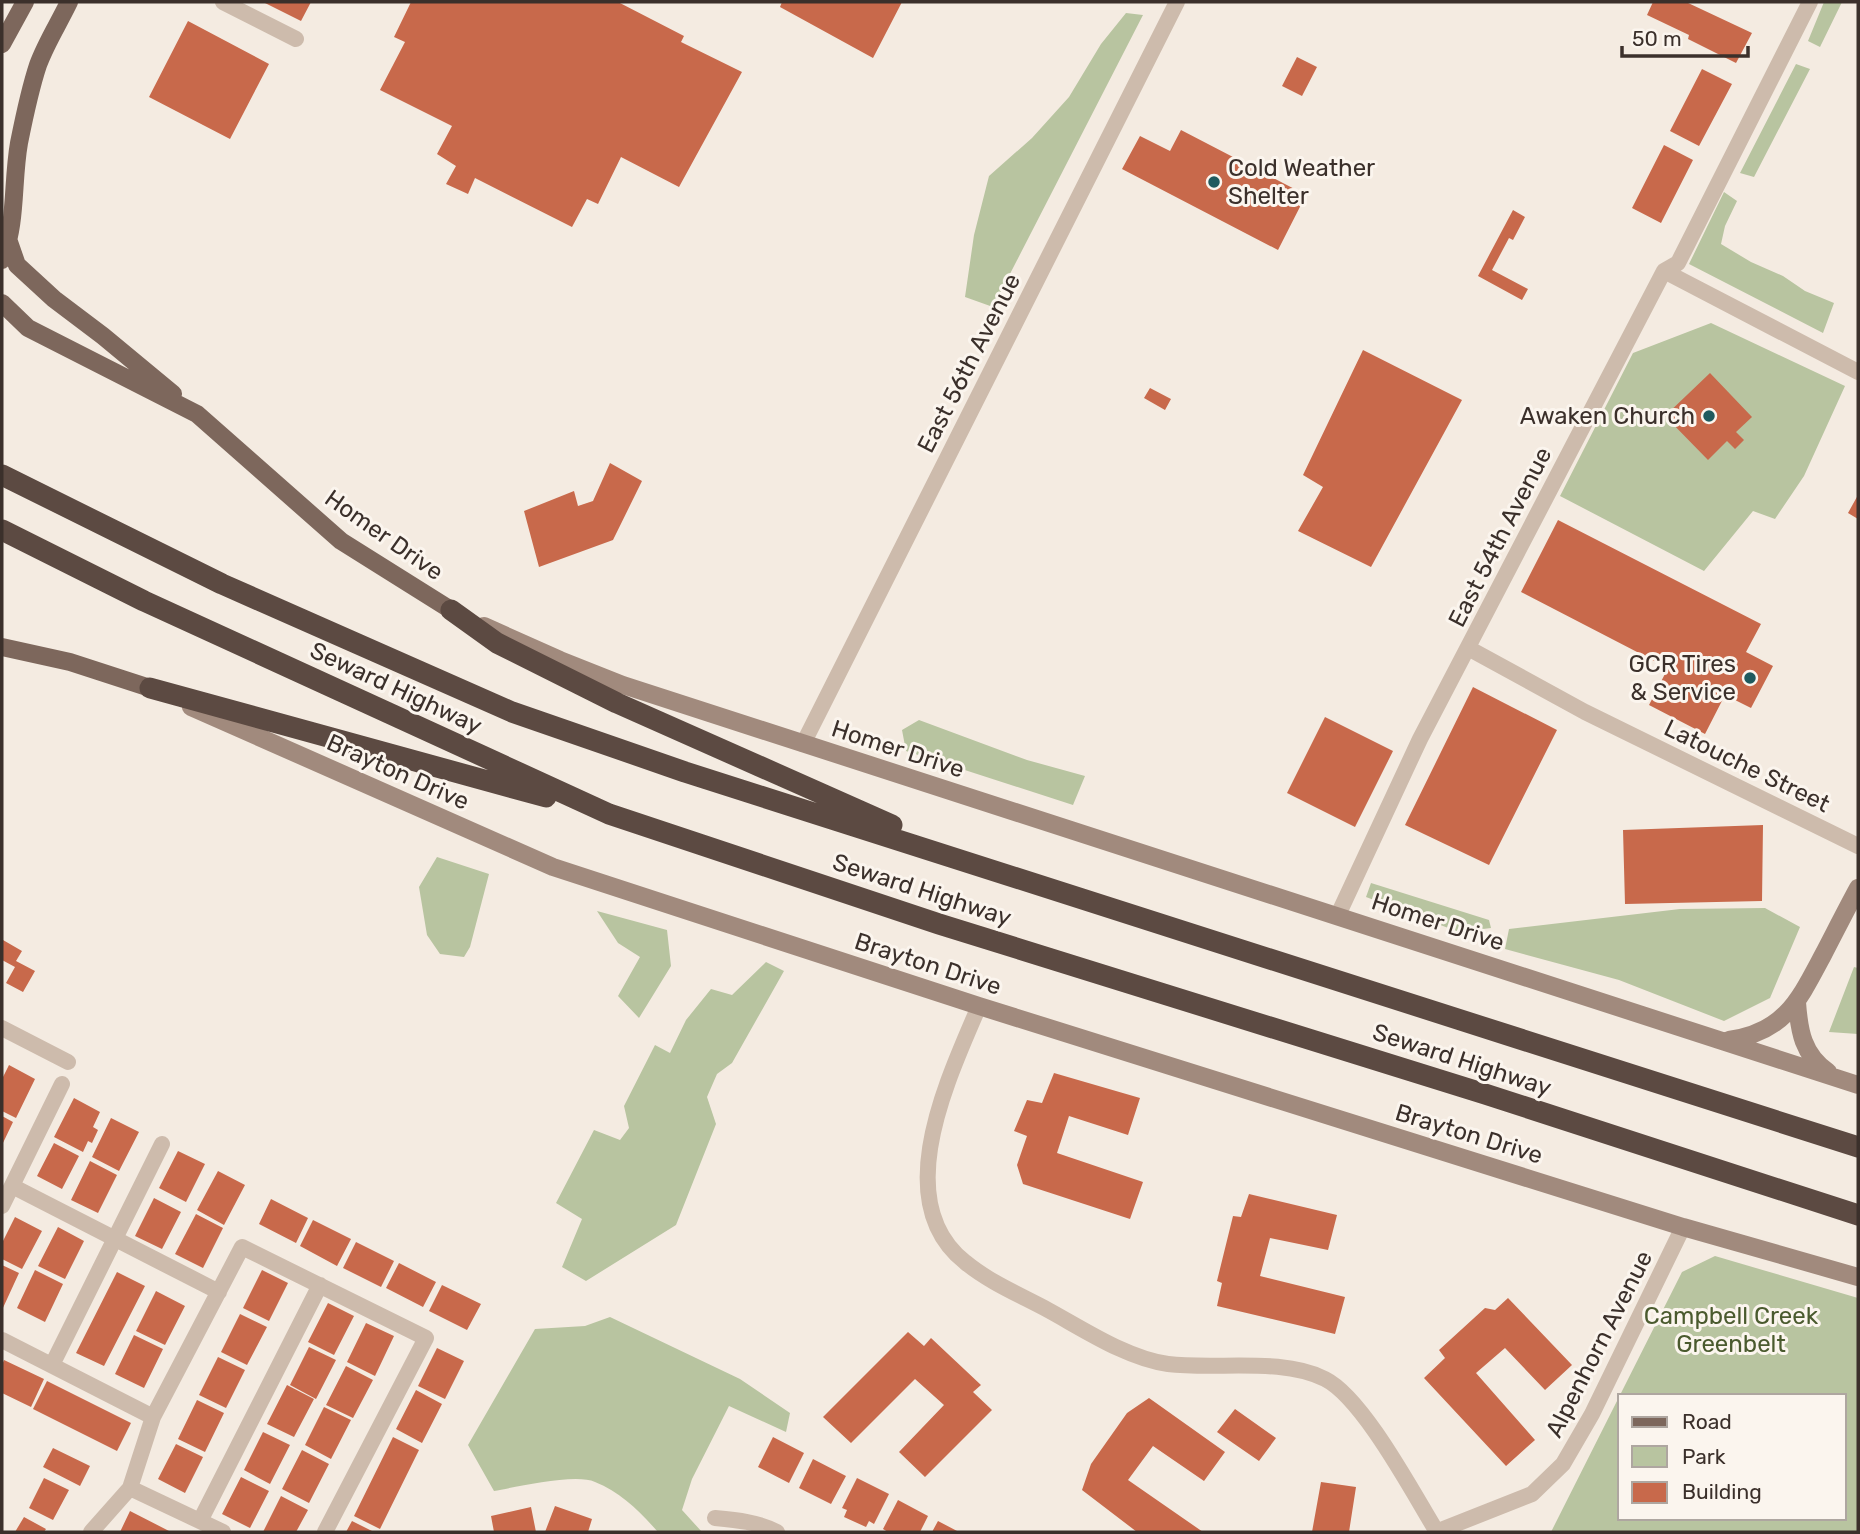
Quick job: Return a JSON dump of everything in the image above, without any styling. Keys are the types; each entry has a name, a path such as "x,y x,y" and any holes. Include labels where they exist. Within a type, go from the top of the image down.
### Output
{"highway":[{"name":"Seward Highway","path":"2,475 222,584 512,712 685,772 1858,1147"},
{"name":"Seward Highway","path":"2,530 144,601 608,814 939,924 1485,1094 1858,1215"},
{"path":"450,610 497,643 617,703 987,867"},
{"path":"150,688 608,814"}],"main road":[{"path":"2,44 25,2"},
{"path":"2,260 9,242 14,212 14,179 19,143 38,65 69,2"},
{"path":"9,242 17,265 54,299 197,414"},
{"name":"Homer Drive","path":"2,303 28,328 197,414 341,541 450,610 560,660 623,685 803,744 1858,1085"},
{"name":"Brayton Drive","path":"2,647 70,662 150,688 553,867 979,1006 1683,1227 1858,1277"},
{"path":"1723,1041 1754,1035 1774,1024 1797,1002 1858,888"},
{"path":"1797,1002 1805,1049 1816,1064 1835,1077"}],"street":[{"path":"223,2 296,39"},
{"name":"East 56th Avenue","path":"803,744 1177,2"},
{"name":"East 54th Avenue","path":"1338,915 1409,762 1664,271 1678,263 1810,2"},
{"path":"1664,271 1858,372"},
{"name":"Latouche Street","path":"1468,648 1585,712 1858,846"},
{"path":"979,1006 952,1074 934,1131 927,1166 927,1190 934,1217 945,1240 963,1261 987,1277 1120,1348 1164,1364 1198,1367 1280,1367 1305,1371 1327,1379 1346,1393 1365,1417 1436,1532"},
{"path":"2,1028 68,1062"},
{"path":"2,1206 62,1084"},
{"path":"52,1365 162,1144"},
{"path":"12,1186 219,1292"},
{"name":"Alpenhorn Avenue","path":"1436,1532 1532,1494 1563,1464 1592,1414 1683,1227"},
{"path":"91,1532 130,1488 153,1417 242,1247 426,1338 325,1532"},
{"path":"200,1521 320,1285"},
{"path":"2,1340 153,1417"},
{"path":"130,1488 223,1532"},
{"path":"716,1518 741,1520 766,1526 777,1532"}],"green space":[{"path":"1824,2 1842,2 1820,47 1808,41"},
{"path":"1126,13 1143,15 993,307 965,297 974,235 989,176 1032,138 1069,97 1101,44"},
{"path":"1796,64 1810,69 1754,177 1740,173"},
{"path":"1724,192 1737,201 1725,226 1721,244 1751,262 1783,276 1805,291 1834,303 1823,333 1689,264"},
{"path":"1711,323 1845,386 1804,476 1775,519 1753,511 1704,571 1560,496 1633,353"},
{"path":"919,720 1027,760 1085,776 1073,805 906,751 902,730"},
{"path":"437,857 489,874 470,947 464,957 440,954 427,935 419,887"},
{"path":"1371,883 1489,920 1491,928 1459,932 1366,897"},
{"path":"1765,908 1800,927 1770,998 1724,1021 1619,980 1505,949 1509,929 1680,909"},
{"path":"597,911 667,930 671,966 639,1018 618,996 640,957 618,943"},
{"path":"766,962 784,971 732,1063 717,1074 707,1097 716,1124 676,1225 586,1281 562,1267 582,1219 556,1203 594,1130 620,1140 629,1128 624,1106 655,1045 670,1053 686,1020 711,989 732,995"},
{"path":"1854,967 1858,968 1858,1034 1829,1032"},
{"name":"Campbell Creek Greenbelt","path":"1715,1256 1858,1298 1858,1532 1551,1532 1618,1399 1618,1520 1846,1520 1846,1394 1621,1394 1682,1272"},
{"path":"610,1317 740,1379 790,1413 786,1432 729,1406 692,1479 682,1510 702,1532 658,1532 622,1497 604,1486 586,1480 546,1482 494,1491 468,1445 535,1329 585,1326"}],"building":[{"path":"263,2 311,2 301,21"},
{"path":"411,2 618,2 684,36 681,42 742,72 679,187 621,157 598,204 587,199 572,227 475,178 468,194 446,184 456,166 437,154 452,126 380,90 405,42 394,37"},
{"path":"782,2 902,2 873,58 780,7"},
{"path":"1653,2 1686,2 1752,33 1736,63 1688,39 1689,35 1647,15"},
{"path":"188,21 269,64 230,139 149,97"},
{"path":"1297,57 1317,67 1302,96 1282,86"},
{"path":"1702,69 1732,84 1699,146 1670,131"},
{"name":"Cold Weather Shelter","path":"1181,130 1306,195 1278,250 1122,169 1140,136 1170,151"},
{"path":"1664,145 1693,160 1661,223 1632,208"},
{"path":"1513,210 1525,217 1513,240 1509,238 1492,270 1528,289 1522,300 1478,276"},
{"path":"1363,350 1462,400 1371,567 1298,531 1323,487 1303,475"},
{"name":"Awaken Church","path":"1710,373 1752,417 1736,432 1744,440 1735,449 1727,441 1708,460 1665,416"},
{"path":"1150,388 1171,399 1165,410 1144,398"},
{"path":"610,463 642,481 613,540 539,567 524,511 574,491 578,506 593,501"},
{"path":"1858,495 1858,519 1848,513"},
{"path":"1558,520 1761,624 1746,652 1773,666 1751,708 1725,695 1705,734 1649,705 1668,668 1521,592"},
{"path":"1473,687 1557,730 1489,865 1405,825"},
{"path":"1325,717 1393,751 1355,827 1287,793"},
{"path":"1763,825 1762,901 1625,904 1623,830"},
{"path":"3,940 22,951 16,961 35,971 23,992 6,983 15,967 2,960"},
{"path":"9,1065 35,1079 16,1118 2,1111 2,1079"},
{"path":"1054,1073 1140,1098 1128,1135 1069,1116 1057,1153 1143,1182 1130,1219 1023,1184 1017,1165 1027,1136 1014,1131 1027,1100 1042,1103"},
{"path":"74,1098 100,1112 93,1127 98,1130 92,1143 88,1141 83,1152 54,1137"},
{"path":"2,1116 13,1122 2,1145"},
{"path":"111,1118 139,1132 119,1171 92,1157"},
{"path":"54,1143 79,1156 62,1189 37,1176"},
{"path":"178,1151 205,1164 186,1202 159,1188"},
{"path":"90,1161 117,1175 98,1213 71,1200"},
{"path":"218,1171 245,1185 224,1225 197,1210"},
{"path":"1249,1194 1337,1215 1328,1250 1270,1238 1260,1276 1345,1297 1335,1334 1217,1306 1222,1283 1217,1281 1233,1216 1241,1217"},
{"path":"154,1198 181,1212 162,1249 135,1236"},
{"path":"271,1199 308,1218 296,1243 259,1224"},
{"path":"196,1214 223,1228 203,1268 175,1254"},
{"path":"15,1217 42,1231 22,1269 2,1259 2,1243"},
{"path":"313,1220 351,1239 337,1266 300,1246"},
{"path":"58,1227 84,1241 65,1279 38,1266"},
{"path":"356,1242 394,1261 381,1287 343,1268"},
{"path":"399,1263 436,1282 423,1307 386,1288"},
{"path":"2,1265 19,1273 2,1310"},
{"path":"35,1270 63,1284 45,1322 17,1308"},
{"path":"262,1270 288,1283 269,1321 243,1308"},
{"path":"117,1272 145,1286 104,1366 76,1353"},
{"path":"442,1285 481,1304 467,1330 429,1311"},
{"path":"156,1291 185,1306 165,1345 136,1331"},
{"path":"1508,1298 1572,1365 1545,1390 1505,1348 1476,1373 1535,1440 1506,1466 1424,1378 1445,1358 1439,1350 1485,1308 1495,1310"},
{"path":"328,1303 354,1316 334,1355 308,1342"},
{"path":"240,1314 267,1327 247,1365 221,1352"},
{"path":"366,1323 394,1336 375,1376 347,1362"},
{"path":"908,1332 924,1346 931,1338 981,1385 973,1392 992,1410 925,1477 899,1452 944,1405 915,1379 851,1443 823,1417"},
{"path":"134,1335 163,1349 144,1388 115,1374"},
{"path":"309,1347 336,1360 316,1399 290,1385"},
{"path":"437,1348 464,1361 445,1399 418,1386"},
{"path":"218,1357 245,1370 226,1408 199,1395"},
{"path":"4,1360 44,1379 31,1407 2,1393"},
{"path":"346,1366 373,1380 353,1418 326,1405"},
{"path":"47,1381 131,1423 117,1451 33,1409"},
{"path":"287,1385 314,1399 294,1437 267,1424"},
{"path":"416,1390 442,1404 422,1443 396,1429"},
{"path":"1149,1398 1225,1452 1204,1481 1153,1446 1128,1480 1203,1532 1137,1532 1082,1490 1091,1464 1127,1413"},
{"path":"197,1400 224,1413 205,1452 178,1439"},
{"path":"324,1407 351,1420 331,1459 305,1445"},
{"path":"1235,1409 1276,1438 1259,1461 1217,1432"},
{"path":"263,1432 290,1445 270,1484 244,1470"},
{"path":"393,1437 419,1450 380,1529 354,1516"},
{"path":"773,1437 804,1453 789,1483 758,1467"},
{"path":"176,1444 203,1457 185,1493 158,1479"},
{"path":"53,1448 90,1466 80,1486 43,1467"},
{"path":"302,1450 329,1464 309,1503 282,1489"},
{"path":"813,1459 846,1476 831,1504 799,1488"},
{"path":"241,1477 269,1491 250,1528 222,1514"},
{"path":"44,1478 69,1490 53,1520 29,1508"},
{"path":"857,1478 889,1494 874,1524 869,1521 866,1527 844,1517 847,1510 842,1508"},
{"path":"1321,1482 1356,1487 1349,1532 1312,1532"},
{"path":"281,1496 308,1510 296,1532 263,1532"},
{"path":"898,1500 928,1516 920,1532 888,1532 883,1529"},
{"path":"555,1506 592,1519 588,1532 545,1532"},
{"path":"531,1507 536,1532 494,1532 491,1516"},
{"path":"130,1511 171,1532 120,1532"},
{"path":"24,1517 46,1529 44,1532 15,1532"},
{"path":"352,1521 374,1532 346,1532"},
{"path":"938,1521 959,1532 932,1532"}],"place":[{"name":"Cold Weather Shelter","path":"1214,182"},
{"name":"Awaken Church","path":"1709,416"},
{"name":"GCR Tires & Service","path":"1750,678"}]}
